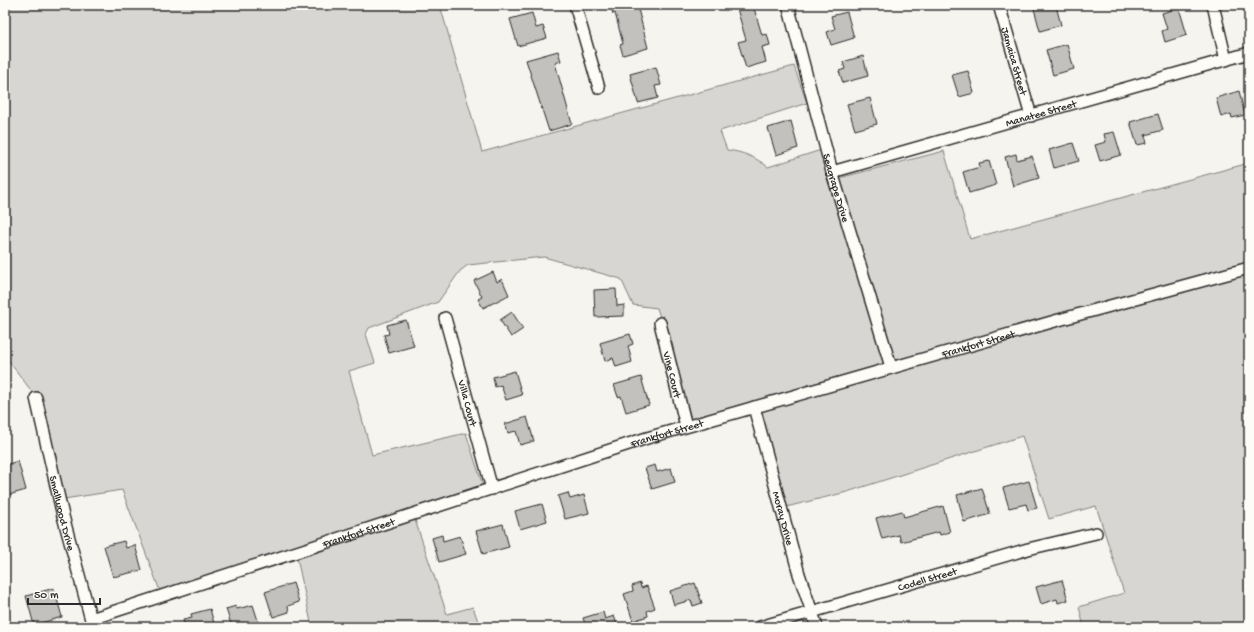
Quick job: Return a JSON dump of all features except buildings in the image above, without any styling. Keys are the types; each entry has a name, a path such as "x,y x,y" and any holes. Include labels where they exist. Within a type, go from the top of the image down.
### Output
{"street":[{"path":"575,5 599,88"},
{"name":"Seagrape Drive","path":"788,5 832,172 891,368"},
{"name":"Jamaica Street","path":"999,5 1031,116"},
{"path":"1213,5 1226,60"},
{"name":"Manatee Street","path":"832,172 1249,53"},
{"name":"Frankfort Street","path":"92,623 492,489 686,426 1249,268"},
{"name":"Villa Court","path":"445,318 492,489"},
{"name":"Vine Court","path":"660,323 686,426"},
{"name":"Smallwood Drive","path":"36,398 63,516 92,623"},
{"name":"Moray Drive","path":"754,407 799,574 817,627"},
{"name":"Codell Street","path":"760,627 1028,549 1096,533"}],"shaded area":[{"path":"5,5 440,5 482,152 794,66 807,103 720,131 727,150 749,156 768,167 821,150 885,363 691,419 663,316 660,317 657,308 633,305 621,279 544,257 468,265 460,271 438,302 369,328 366,334 375,363 349,371 372,455 466,433 483,486 160,591 122,490 64,499 40,392 33,393 5,356"},
{"path":"944,151 970,239 1249,163 1249,263 894,361 839,178"},
{"path":"1249,274 1249,627 1084,627 1079,607 1124,593 1096,506 1049,519 1022,436 847,492 786,507 761,411 1057,326"},
{"path":"415,520 447,614 473,607 480,627 312,627 297,558"}]}
